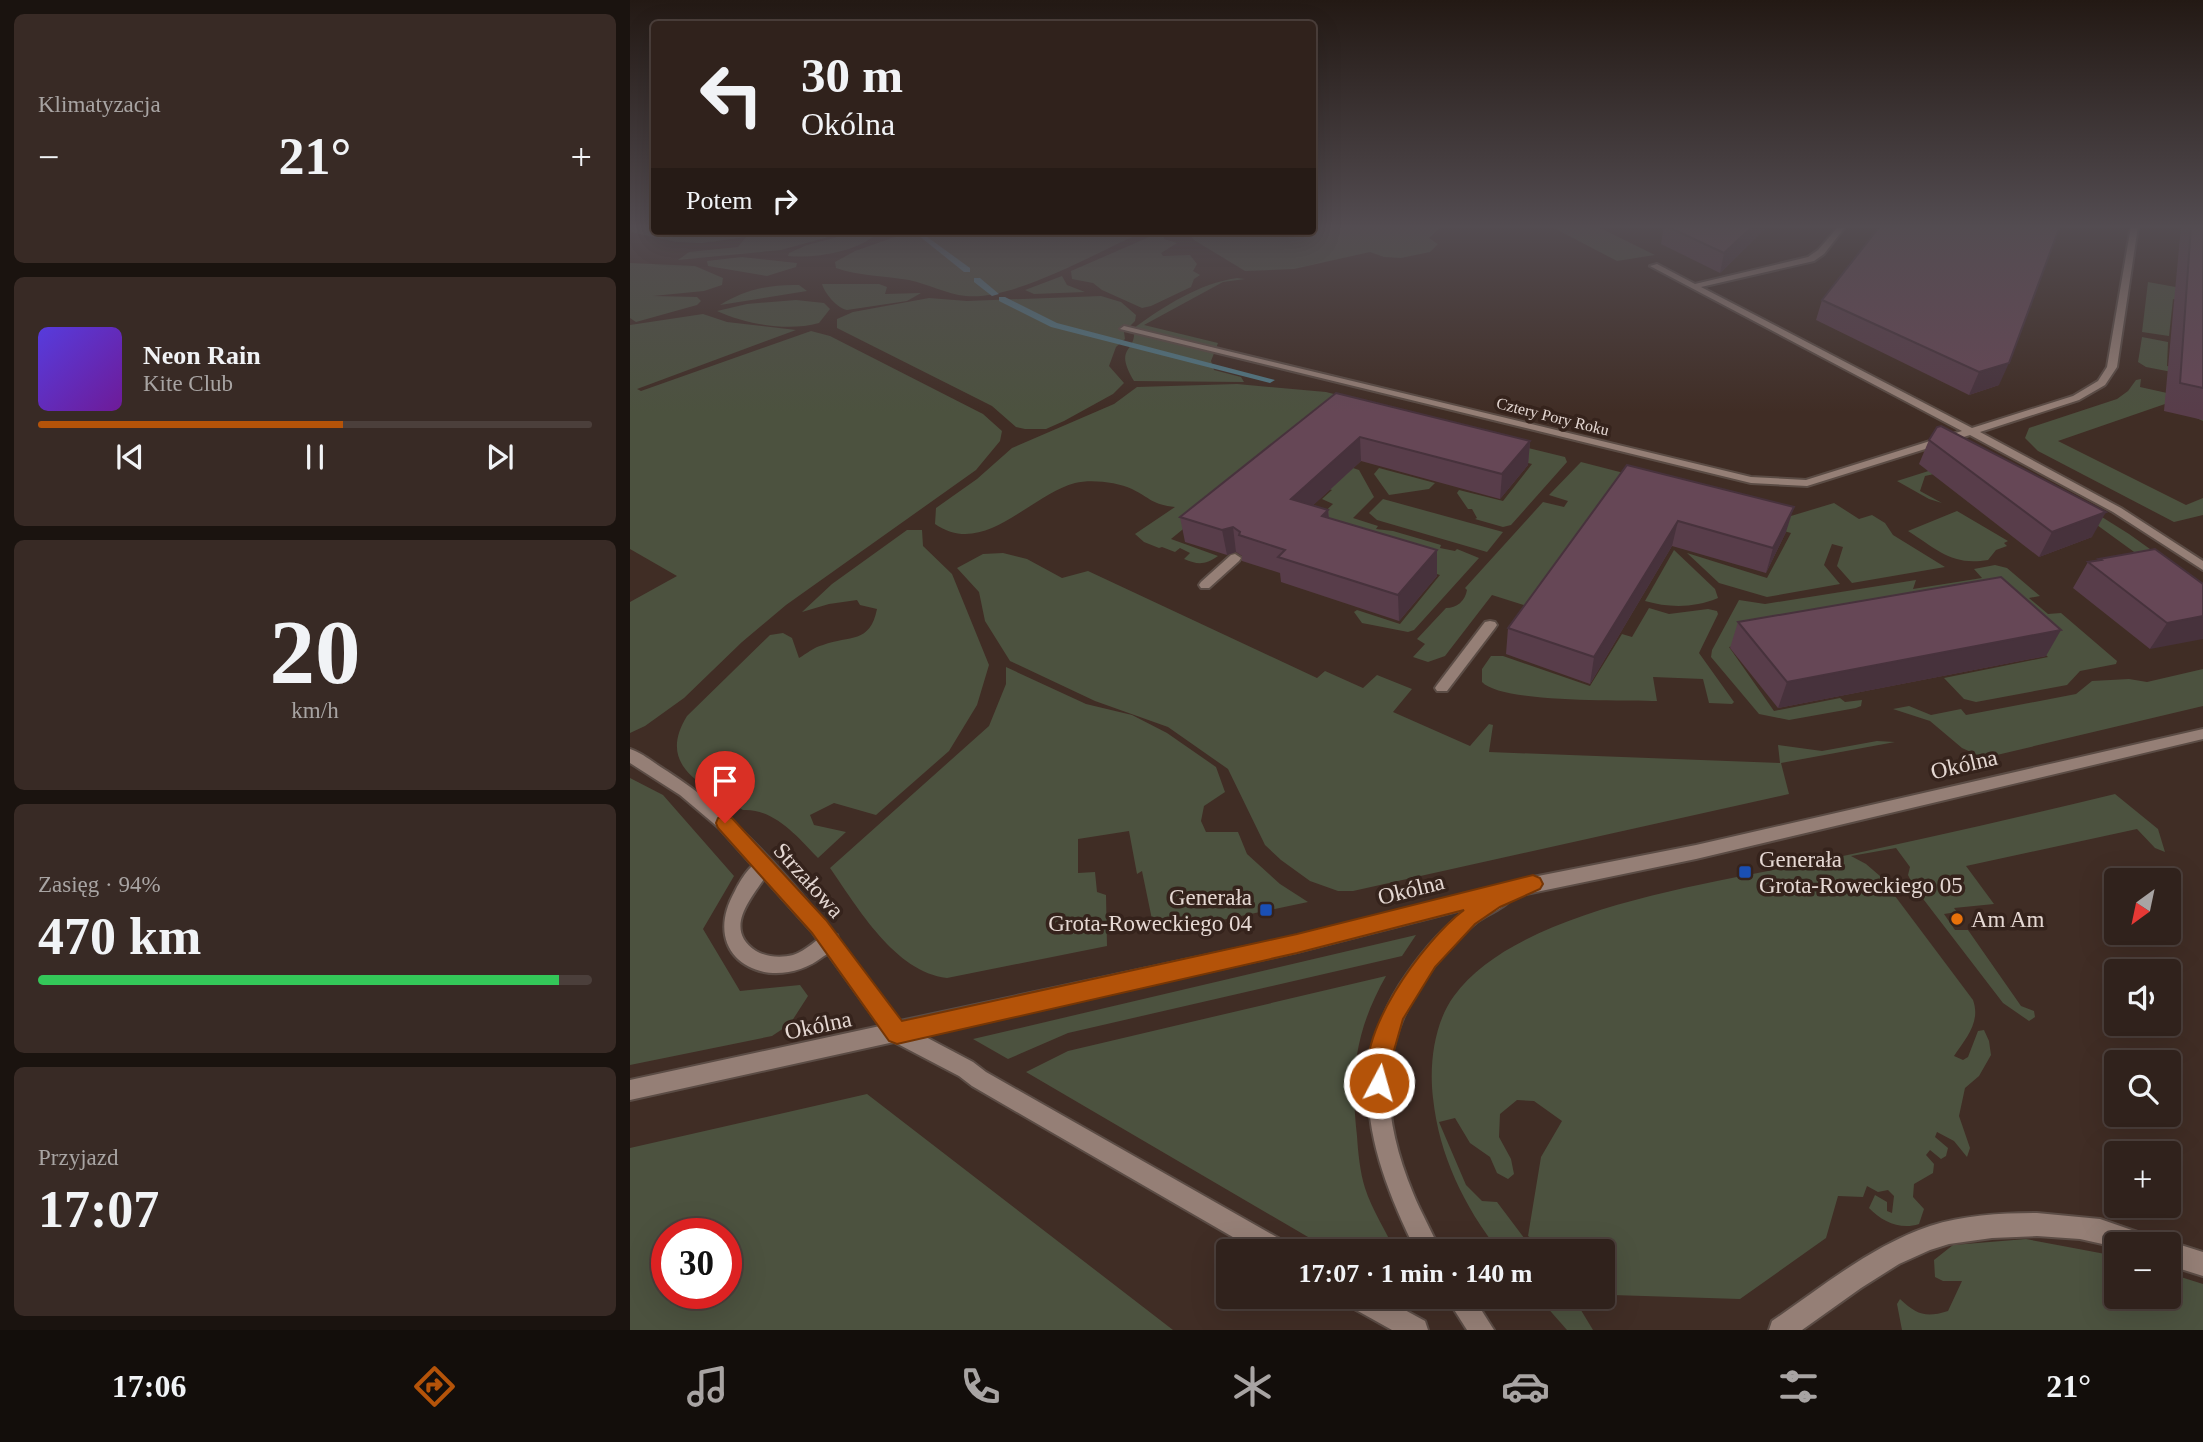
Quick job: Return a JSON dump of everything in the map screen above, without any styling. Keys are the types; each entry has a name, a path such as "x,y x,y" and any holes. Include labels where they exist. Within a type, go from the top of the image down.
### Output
{"street":[{"path":"1700,288 2128,516 2203,566"},
{"name":"Cztery Pory Roku","path":"1125,330 1751,480 1807,483 2076,398 2096,387 2107,378 2112,367 2125,288"},
{"path":"1205,585 1235,558"},
{"path":"1442,688 1490,625"},
{"name":"Okólna","path":"630,1090 1297,943 1533,884 1696,852 2203,734"},
{"name":"Strzałowa","path":"630,755 686,791 725,823 830,941 897,1033"},
{"path":"763,866 748,883 734,913 732,931 745,955 779,967 798,963 830,941"},
{"path":"1422,1239 1397,1185 1381,1115 1379,1083 1387,1032 1402,997 1446,938 1468,918 1493,901 1533,884"},
{"path":"897,1033 967,1069 979,1079 1258,1239"},
{"path":"1781,1330 1873,1266 1930,1238 1994,1226 2040,1226 2104,1232"},
{"path":"2181,1257 2203,1265"},
{"path":"1379,1309 1416,1330"},
{"path":"1467,1309 1482,1330"}],"green space":[{"path":"630,288 713,288 653,296 697,297 701,301 697,305 636,322 630,318"},
{"path":"803,288 807,291 720,305 738,295 758,289"},
{"path":"824,288 887,288 885,294 921,293 907,301 847,310 832,300"},
{"path":"936,288 1017,288 986,295 959,295"},
{"path":"1075,288 1085,292 1034,294 1025,290"},
{"path":"1100,288 1189,288 1142,308"},
{"path":"1212,288 1144,325 1218,343 1211,361 1214,370 1241,377 1244,382 1134,381 1128,369 1126,355 1134,336 1134,328 1196,290"},
{"path":"2147,288 2181,288 2203,292 2203,304 2173,299 2169,336 2142,332"},
{"path":"1101,296 1121,302 1136,315 1135,321 1124,332 1125,339 1116,347 1109,366 1124,383 1113,394 1046,429 1016,427 992,406 837,328 837,319 853,312 929,298 967,301"},
{"path":"796,300 824,303 830,309 819,323 794,327 754,323 717,311 747,304"},
{"path":"703,314 727,322 796,330 637,389 641,391 811,331 830,336 983,414 1002,431 1000,441 976,470 786,605 742,642 684,698 645,726 630,733 630,602 677,576 630,549 630,325"},
{"path":"2142,337 2168,342 2167,366 2203,374 2203,378 2146,367 2138,362"},
{"path":"2141,379 2140,387 2203,401 2203,421 2165,404 2058,441 2186,505 2203,498 2203,515 2174,522 2038,451 2025,438 2029,428 2117,399 2128,391 2136,380"},
{"path":"1237,384 1326,392 1401,411 1402,417 1565,457 1567,462 1511,525 1503,527 1475,519 1477,518 1472,509 1468,509 1457,493 1459,490 1503,501 1532,464 1337,414 1350,467 1359,470 1374,497 1353,518 1378,526 1376,529 1393,531 1441,545 1440,548 1455,551 1457,549 1479,558 1414,630 1408,632 1362,623 1354,612 1357,610 1400,624 1440,575 1327,540 1318,518 1333,504 1322,499 1332,490 1269,471 1238,484 1171,539 1218,556 1201,563 1184,559 1190,553 1180,548 1175,552 1159,548 1144,542 1135,534 1175,507 1156,503 1132,489 1112,483 1075,483 1006,521 971,534 953,533 935,524 936,508 977,479 1012,448 1114,404 1137,387"},
{"path":"1960,461 2078,502 2129,534 2203,587 2203,602 2097,525 1961,468 1925,476 1920,491 1942,503 1929,499 1897,481"},
{"path":"1581,462 1791,516 1834,503 1859,519 1872,515 1885,523 1893,535 1945,567 1852,583 1837,566 1843,547 1832,544 1824,565 1840,584 1767,597 1719,583 1687,553 1767,578 1791,533 1622,487 1533,608 1492,595 1445,656 1428,662 1413,657 1425,644 1417,639 1446,608 1454,607 1462,601 1467,590 1465,588 1543,502 1564,507 1568,501 1549,495"},
{"path":"1379,468 1435,483 1429,489 1389,495 1374,474"},
{"path":"1383,499 1503,532 1487,552 1377,520 1369,513"},
{"path":"1957,511 2008,541 2004,543 2007,546 1996,550 1988,560 1965,561 1946,555 1908,531"},
{"path":"907,530 922,530 923,546 952,574 989,665 977,705 949,751 876,815 834,803 810,815 814,825 846,832 818,858 794,833 775,819 765,814 743,810 689,774 677,749 679,734 687,716 770,635 783,633 792,638 799,658 820,646 864,633 874,620 877,609 860,605 857,600 802,612 832,584"},
{"path":"1674,550 1715,589 1718,598 1682,606 1645,601"},
{"path":"1003,553 1027,559 1062,578 1088,571 1317,678 1325,671 1363,688 1377,675 1412,689 1393,712 1470,746 1489,724 1493,725 1489,752 1780,763 1778,745 1822,751 1877,741 1895,742 1781,763 1789,794 1353,891 1338,891 1310,881 1265,845 1228,769 1168,727 1095,701 1010,661 985,621 979,592 957,568 983,554"},
{"path":"1995,565 2007,568 2040,596 2029,598 2048,614 2061,613 2117,661 2116,664 2080,671 2067,685 1976,702 1964,699 1944,678 2048,657 1988,601 1729,647 1774,711 1840,698 1845,702 1862,700 1861,706 1856,708 1789,720 1759,714 1711,657 1712,650 1739,600 1765,604 1916,580 1913,589 1982,578 1974,569"},
{"path":"1649,608 1669,614 1708,609 1717,611 1718,614 1699,653 1734,702 1732,704 1709,703 1703,679 1653,677 1657,701 1537,697 1494,689 1482,682 1482,669 1491,656 1503,656 1590,686 1622,634 1632,637"},
{"path":"1006,667 1086,704 1132,715 1167,733 1216,767 1225,792 1204,806 1201,821 1206,832 1238,832 1247,854 1280,884 1308,902 1155,934 1142,871 1137,874 1129,831 1078,839 1078,873 1095,872 1097,892 1106,895 1107,946 947,978 928,973 911,964 879,936 830,868 989,726 1006,684"},
{"path":"2203,669 2203,706 1984,758 1962,748 1930,721 1893,709 1909,706 1931,715 1961,709 1966,715 2076,694 2092,681 2129,679 2147,682"},
{"path":"630,778 663,795 734,876 703,929 740,991 800,985 808,996 790,1024 772,1036 630,1065"},
{"path":"2115,794 2158,829 2165,852 2155,848 2137,829 1966,866 1994,904 1954,908 1957,912 1944,914 1955,930 1968,930 2021,1006 2034,1011 2035,1017 2029,1021 2003,1003 1914,887 1908,875 1910,867 1896,848 1851,856 1880,876 1973,1000 1974,1023 1954,1056 1963,1060 1968,1057 1978,1031 1984,1030 1989,1041 1991,1055 1979,1076 1965,1088 1959,1116 1970,1148 1967,1157 1954,1141 1937,1132 1935,1137 1948,1148 1946,1156 1941,1159 1930,1150 1926,1155 1934,1164 1933,1173 1914,1184 1913,1197 1924,1209 1919,1224 1892,1224 1880,1217 1869,1208 1875,1195 1887,1202 1887,1211 1892,1213 1894,1196 1888,1190 1878,1192 1867,1186 1863,1197 1838,1196 1826,1238 1740,1299 1615,1295 1615,1239 1532,1239 1528,1236 1541,1157 1562,1121 1534,1101 1517,1100 1500,1114 1499,1137 1511,1159 1514,1174 1508,1179 1497,1173 1490,1157 1470,1143 1455,1118 1439,1122 1466,1185 1482,1201 1497,1202 1525,1239 1490,1239 1464,1198 1447,1160 1436,1119 1432,1072 1434,1045 1447,1007 1483,966 1523,941 1569,921 1620,904 1928,838"},
{"path":"1416,935 1402,956 1068,1033 1008,1059 973,1039"},
{"path":"1386,976 1361,1034 1354,1093 1363,1182 1389,1239 1311,1239 1026,1072 1068,1051"},
{"path":"867,1094 1173,1330 630,1330 630,1148"},
{"path":"2026,1239 2104,1254 2104,1309 2181,1309 2181,1277 2203,1284 2203,1330 1902,1330 1897,1304 1900,1299 1922,1314 1948,1311 1962,1281 1943,1281 1935,1277 1934,1260 1953,1245"},
{"path":"1549,1309 1580,1309 1593,1330 1567,1330"}],"building":[{"path":"1831,288 2037,288 2009,363 1979,372 1822,300"},
{"path":"2187,288 2203,288 2203,388 2180,383"},
{"path":"1336,393 1530,441 1502,474 1360,437 1291,499 1328,510 1322,516 1437,550 1398,595 1278,557 1285,550 1239,535 1240,532 1233,527 1222,530 1180,517"},
{"path":"1941,426 2106,512 2052,532 1929,440 1937,427"},
{"path":"1627,465 1794,507 1773,548 1678,521 1594,657 1508,628"},
{"path":"2155,549 2203,584 2203,616 2167,623 2088,562"},
{"path":"2001,577 2061,630 1787,682 1738,622"}],"waterway":[{"path":"987,288 995,294"},
{"path":"1002,299 1054,325 1270,380"}],"place":[{"name":"Generała Grota-Roweckiego 05","path":"1745,872"},
{"name":"Generała Grota-Roweckiego 04","path":"1266,910"},
{"name":"Am Am","path":"1957,919"}],"route":[{"path":"725,823 819,927 897,1033 1297,943 1533,884 1493,901 1468,918 1446,938 1427,961 1392,1016 1381,1054 1379,1083"}]}
